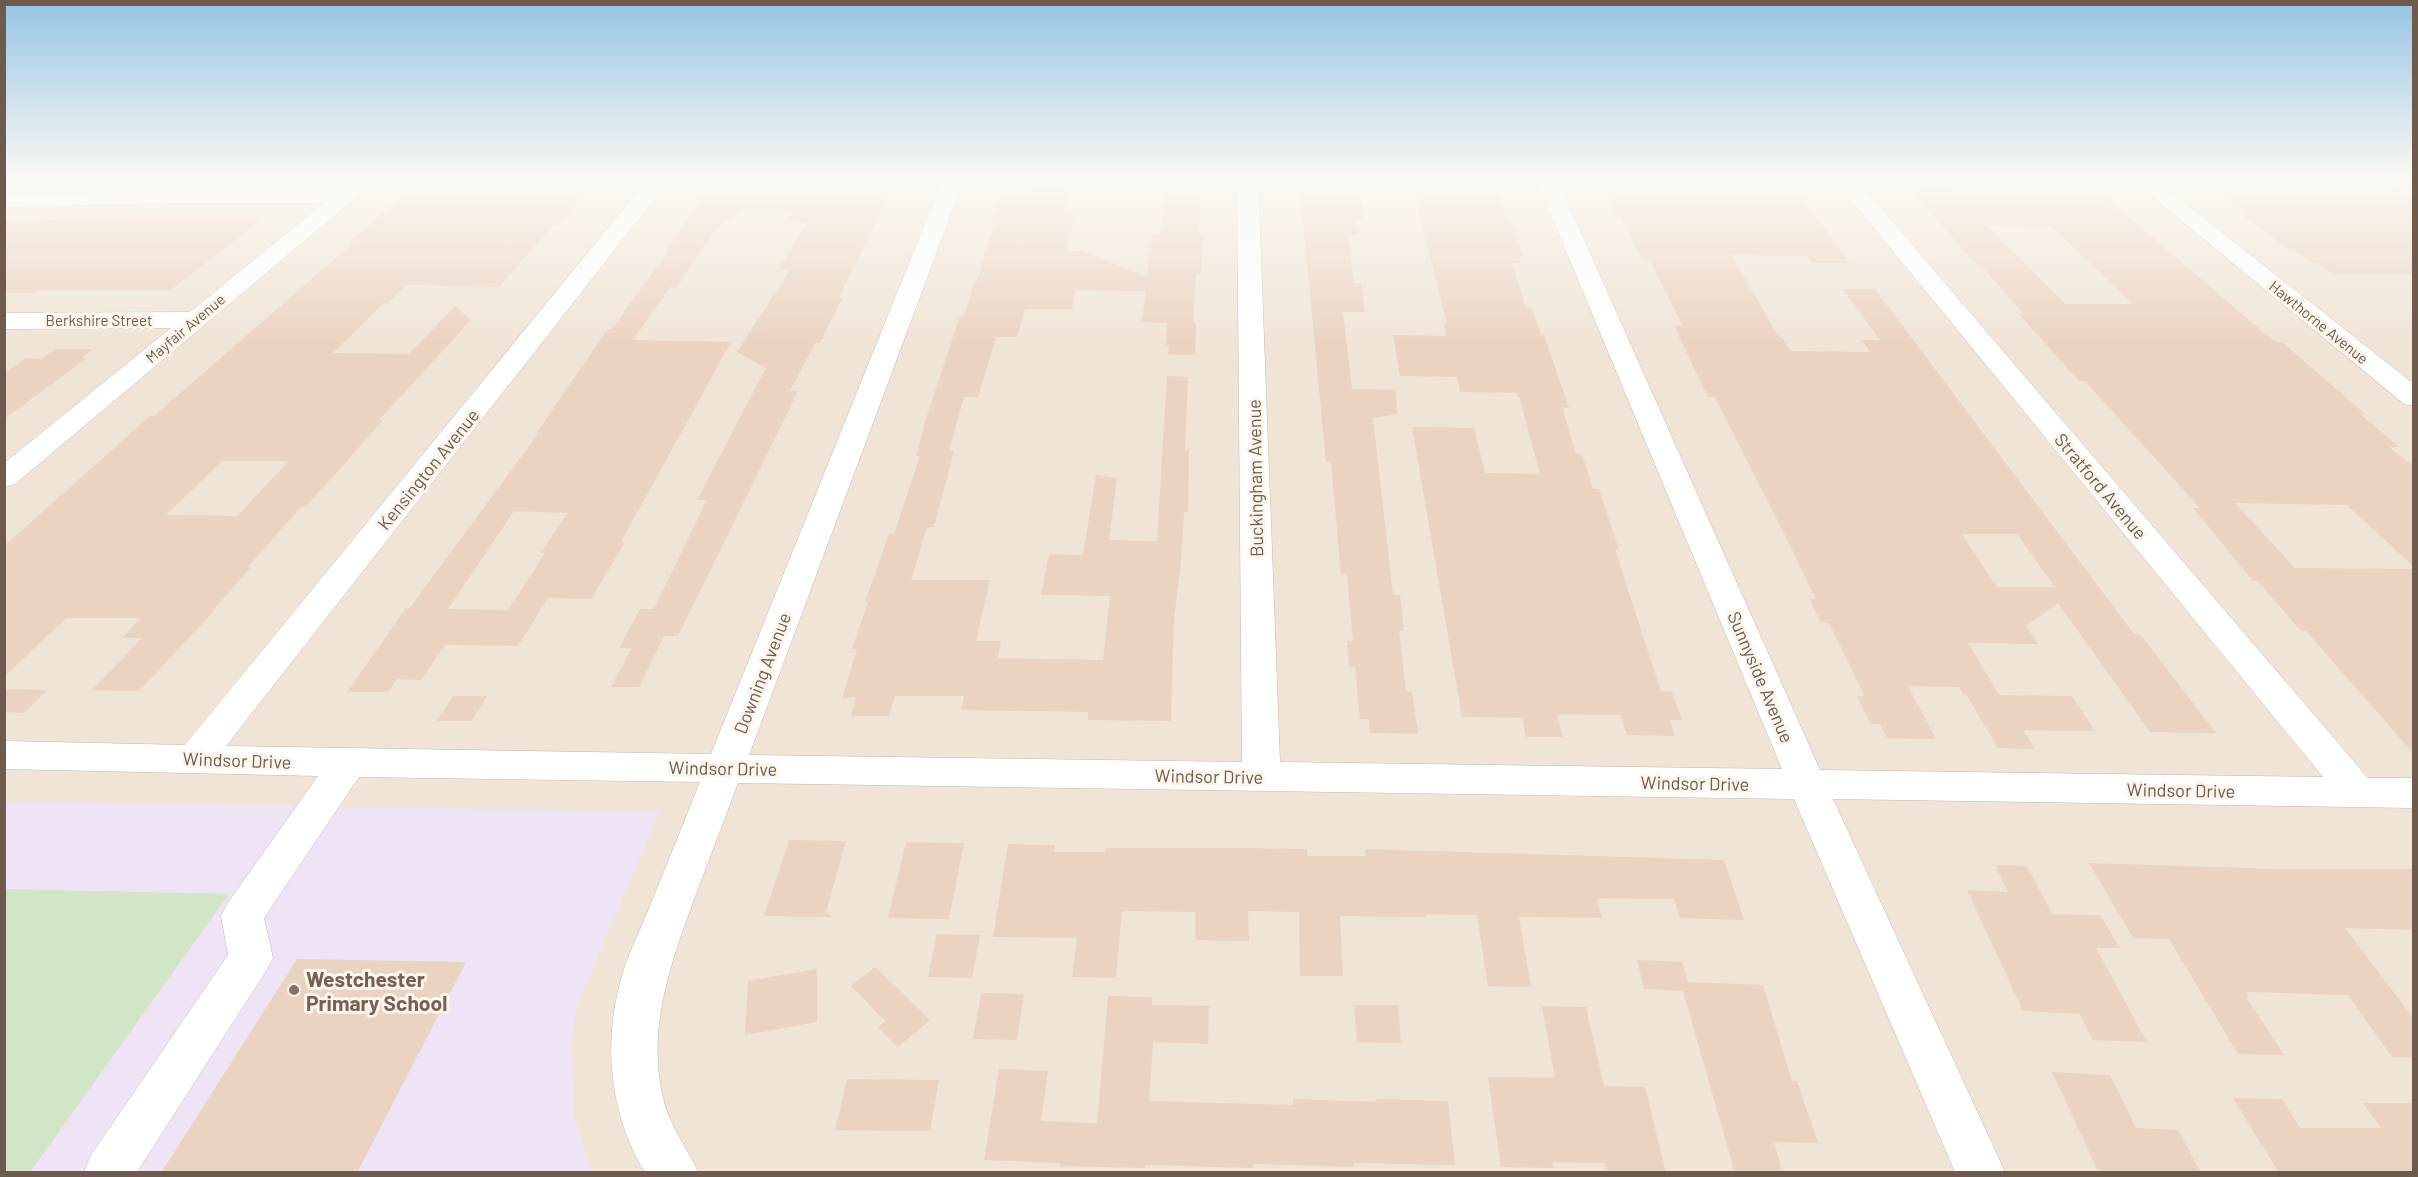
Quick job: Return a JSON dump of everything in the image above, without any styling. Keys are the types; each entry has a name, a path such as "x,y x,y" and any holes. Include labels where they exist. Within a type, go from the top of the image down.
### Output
{"street":[{"name":"Mayfair Avenue","path":"4,478 300,234"},
{"name":"Kensington Avenue","path":"196,758 616,234"},
{"name":"Downing Avenue","path":"673,1173 657,1150 638,1101 633,1059 636,1017 646,970 933,234"},
{"name":"Buckingham Avenue","path":"1249,234 1261,777"},
{"name":"Sunnyside Avenue","path":"1571,234 1807,784 1980,1173"},
{"name":"Stratford Avenue","path":"1891,234 2358,792"},
{"name":"Hawthorne Avenue","path":"2209,234 2414,398"},
{"name":"Berkshire Street","path":"4,321 194,320"},
{"name":"Windsor Drive","path":"4,755 1261,777 2414,793"},
{"path":"109,1173 251,958 242,916 348,762"}],"shaded area":[{"path":"5,234 2413,234 2413,1172 5,1172"},
{"name":"Westchester Primary School","path":"5,801 659,812 577,1006 572,1042 574,1113 587,1159 594,1172 5,1172"}],"green space":[{"path":"5,889 229,894 30,1172 5,1172"}],"building":[{"path":"4,234 243,234 171,290 37,290 34,293 4,293"},
{"path":"359,234 545,234 499,287 406,285 388,303 384,303 333,353 409,354 455,306 471,320 379,420 383,420 338,471 304,508 300,508 248,567 251,567 212,611 214,611 139,691 92,690 142,638 122,638 141,618 66,618 4,677 4,546 150,416 154,416 353,243 348,243","holes":["222,461 289,461 237,516 166,515"]},
{"path":"677,234 713,234 677,287 670,287 633,340 731,342 621,542 625,542 591,599 548,598 518,646 445,645 421,680 397,679 388,692 347,692 406,608 409,609 538,434 536,434 608,329 612,329 669,250 666,250","holes":["514,511 568,513 540,553 545,553 508,610 448,609"]},
{"path":"800,234 870,234 820,343 815,343 790,391 798,391 678,636 664,636 639,687 611,687 631,649 619,648 640,609 654,609 707,500 697,500 766,368 737,352 790,270 778,270"},
{"path":"991,234 1071,234 1066,251 1081,251 1146,276 1153,234 1203,234 1201,274 1196,274 1193,322 1196,322 1195,355 1168,354 1167,323 1142,322 1146,291 1075,290 1072,309 1025,309 1017,337 996,337 978,397 964,397 949,451 954,451 934,527 927,527 911,580 990,580 976,641 1001,641 998,658 1103,660 1110,596 1041,595 1049,554 1083,555 1096,475 1117,478 1109,540 1157,541 1167,376 1188,377 1185,450 1189,450 1188,512 1184,512 1174,619 1171,721 1088,720 1088,712 961,710 964,696 895,696 889,716 851,716 856,697 842,698 857,649 852,649 868,602 865,602 889,534 894,534 920,456 916,456 925,422 960,316 964,316 975,281 977,281"},
{"path":"1304,234 1358,234 1348,235 1354,283 1361,283 1365,312 1343,312 1352,389 1395,390 1398,414 1373,418 1393,595 1400,595 1404,631 1399,631 1406,691 1412,692 1418,734 1370,733 1369,719 1360,719 1355,667 1349,667 1347,641 1353,641 1347,574 1341,574 1331,462 1326,462"},
{"path":"1424,234 1516,234 1524,257 1519,257 1520,263 1512,263 1526,308 1532,309 1541,335 1544,335 1569,408 1562,407 1576,454 1582,454 1593,489 1599,489 1619,550 1615,550 1661,691 1672,692 1682,720 1670,720 1675,736 1627,735 1621,715 1557,714 1563,737 1526,737 1522,718 1462,717 1412,427 1474,428 1485,473 1540,474 1518,393 1460,392 1457,377 1400,376 1393,335 1446,336 1444,323 1447,323"},
{"path":"1629,234 1829,234 1850,263 1812,263 1807,256 1731,255 1779,337 1782,337 1790,351 1870,352 1862,340 1880,340 1843,289 1875,289 2134,634 2140,634 2216,733 2150,732 2058,603 2026,626 2038,644 1968,643 1999,695 2072,696 2095,731 2023,730 2035,749 1998,748 1966,694 1963,694 1959,687 1908,686 1936,739 1887,738 1880,724 1871,724 1857,696 1865,696 1829,623 1821,623 1810,599 1816,599 1786,537 1715,397 1708,397 1674,326 1683,326 1652,265 1648,259 1642,259","holes":["1962,534 2017,534 2055,587 1997,587"]},
{"path":"1949,234 1995,234 2065,304 2133,304 2059,234 2148,234 2275,342 2282,342 2365,414 2360,414 2399,447 2389,447 2414,467 2414,567 2347,505 2235,503 2295,568 2414,569 2414,754 2306,631 2301,631 2258,581 2253,581 2193,508 2200,508 2085,381 2079,381 2019,314 2024,314 1982,267 1978,267"},
{"path":"2268,234 2414,234 2414,274 2332,274 2318,263 2312,263 2294,250 2290,250"},
{"path":"55,349 93,349 82,358 87,358 4,419 4,374 26,358 41,359"},
{"path":"4,689 47,690 24,713 4,712"},
{"path":"453,696 487,696 472,721 437,721"},
{"path":"789,840 846,841 826,912 832,917 764,916"},
{"path":"906,842 964,843 949,919 888,918"},
{"path":"1008,844 1055,845 1054,852 1105,852 1106,848 1246,848 1307,849 1307,856 1366,856 1365,849 1724,860 1744,920 1680,918 1674,899 1597,898 1602,918 1519,917 1531,987 1488,986 1477,915 1340,916 1343,976 1300,976 1299,912 1248,911 1249,941 1195,940 1195,912 1122,911 1116,978 1072,977 1077,938 993,937"},
{"path":"2089,863 2277,869 2414,869 2414,930 2345,928 2414,1019 2414,1058 2392,1057 2348,995 2246,992 2249,997 2246,997 2284,1055 2238,1054 2169,939 2133,938"},
{"path":"1995,865 2027,866 2052,914 2100,915 2120,948 2096,948 2147,1042 2093,1040 2080,1014 2023,1011 1967,890 2008,892"},
{"path":"937,934 980,935 972,978 928,977"},
{"path":"297,959 466,962 357,1173 161,1173"},
{"path":"1637,960 1682,962 1688,982 1763,985 1792,1081 1797,1081 1818,1143 1774,1142 1783,1173 1735,1173 1683,991 1644,989"},
{"path":"875,967 930,1020 898,1047 878,1027 885,1021 851,986"},
{"path":"817,969 817,1022 745,1035 748,981"},
{"path":"981,993 1024,994 1017,1040 973,1039"},
{"path":"1108,996 1152,997 1152,1005 1209,1006 1208,1044 1153,1042 1149,1101 1293,1105 1293,1099 1376,1102 1376,1099 1448,1101 1455,1165 1353,1163 1354,1167 1253,1164 1253,1168 1145,1165 1145,1168 1060,1166 1060,1163 984,1160 999,1069 1048,1071 1041,1121 1097,1123"},
{"path":"1354,1005 1398,1005 1401,1043 1357,1042"},
{"path":"1542,1006 1586,1007 1604,1086 1645,1087 1666,1173 1608,1173 1605,1163 1552,1162 1553,1168 1501,1167 1488,1077 1555,1078"},
{"path":"2052,1072 2110,1075 2136,1128 2178,1130 2201,1173 2099,1173"},
{"path":"847,1079 939,1080 930,1131 835,1130"},
{"path":"2233,1098 2282,1099 2300,1128 2381,1128 2363,1103 2414,1103 2414,1173 2279,1173"}],"place":[{"name":"Westchester Primary School","path":"294,990"}]}
